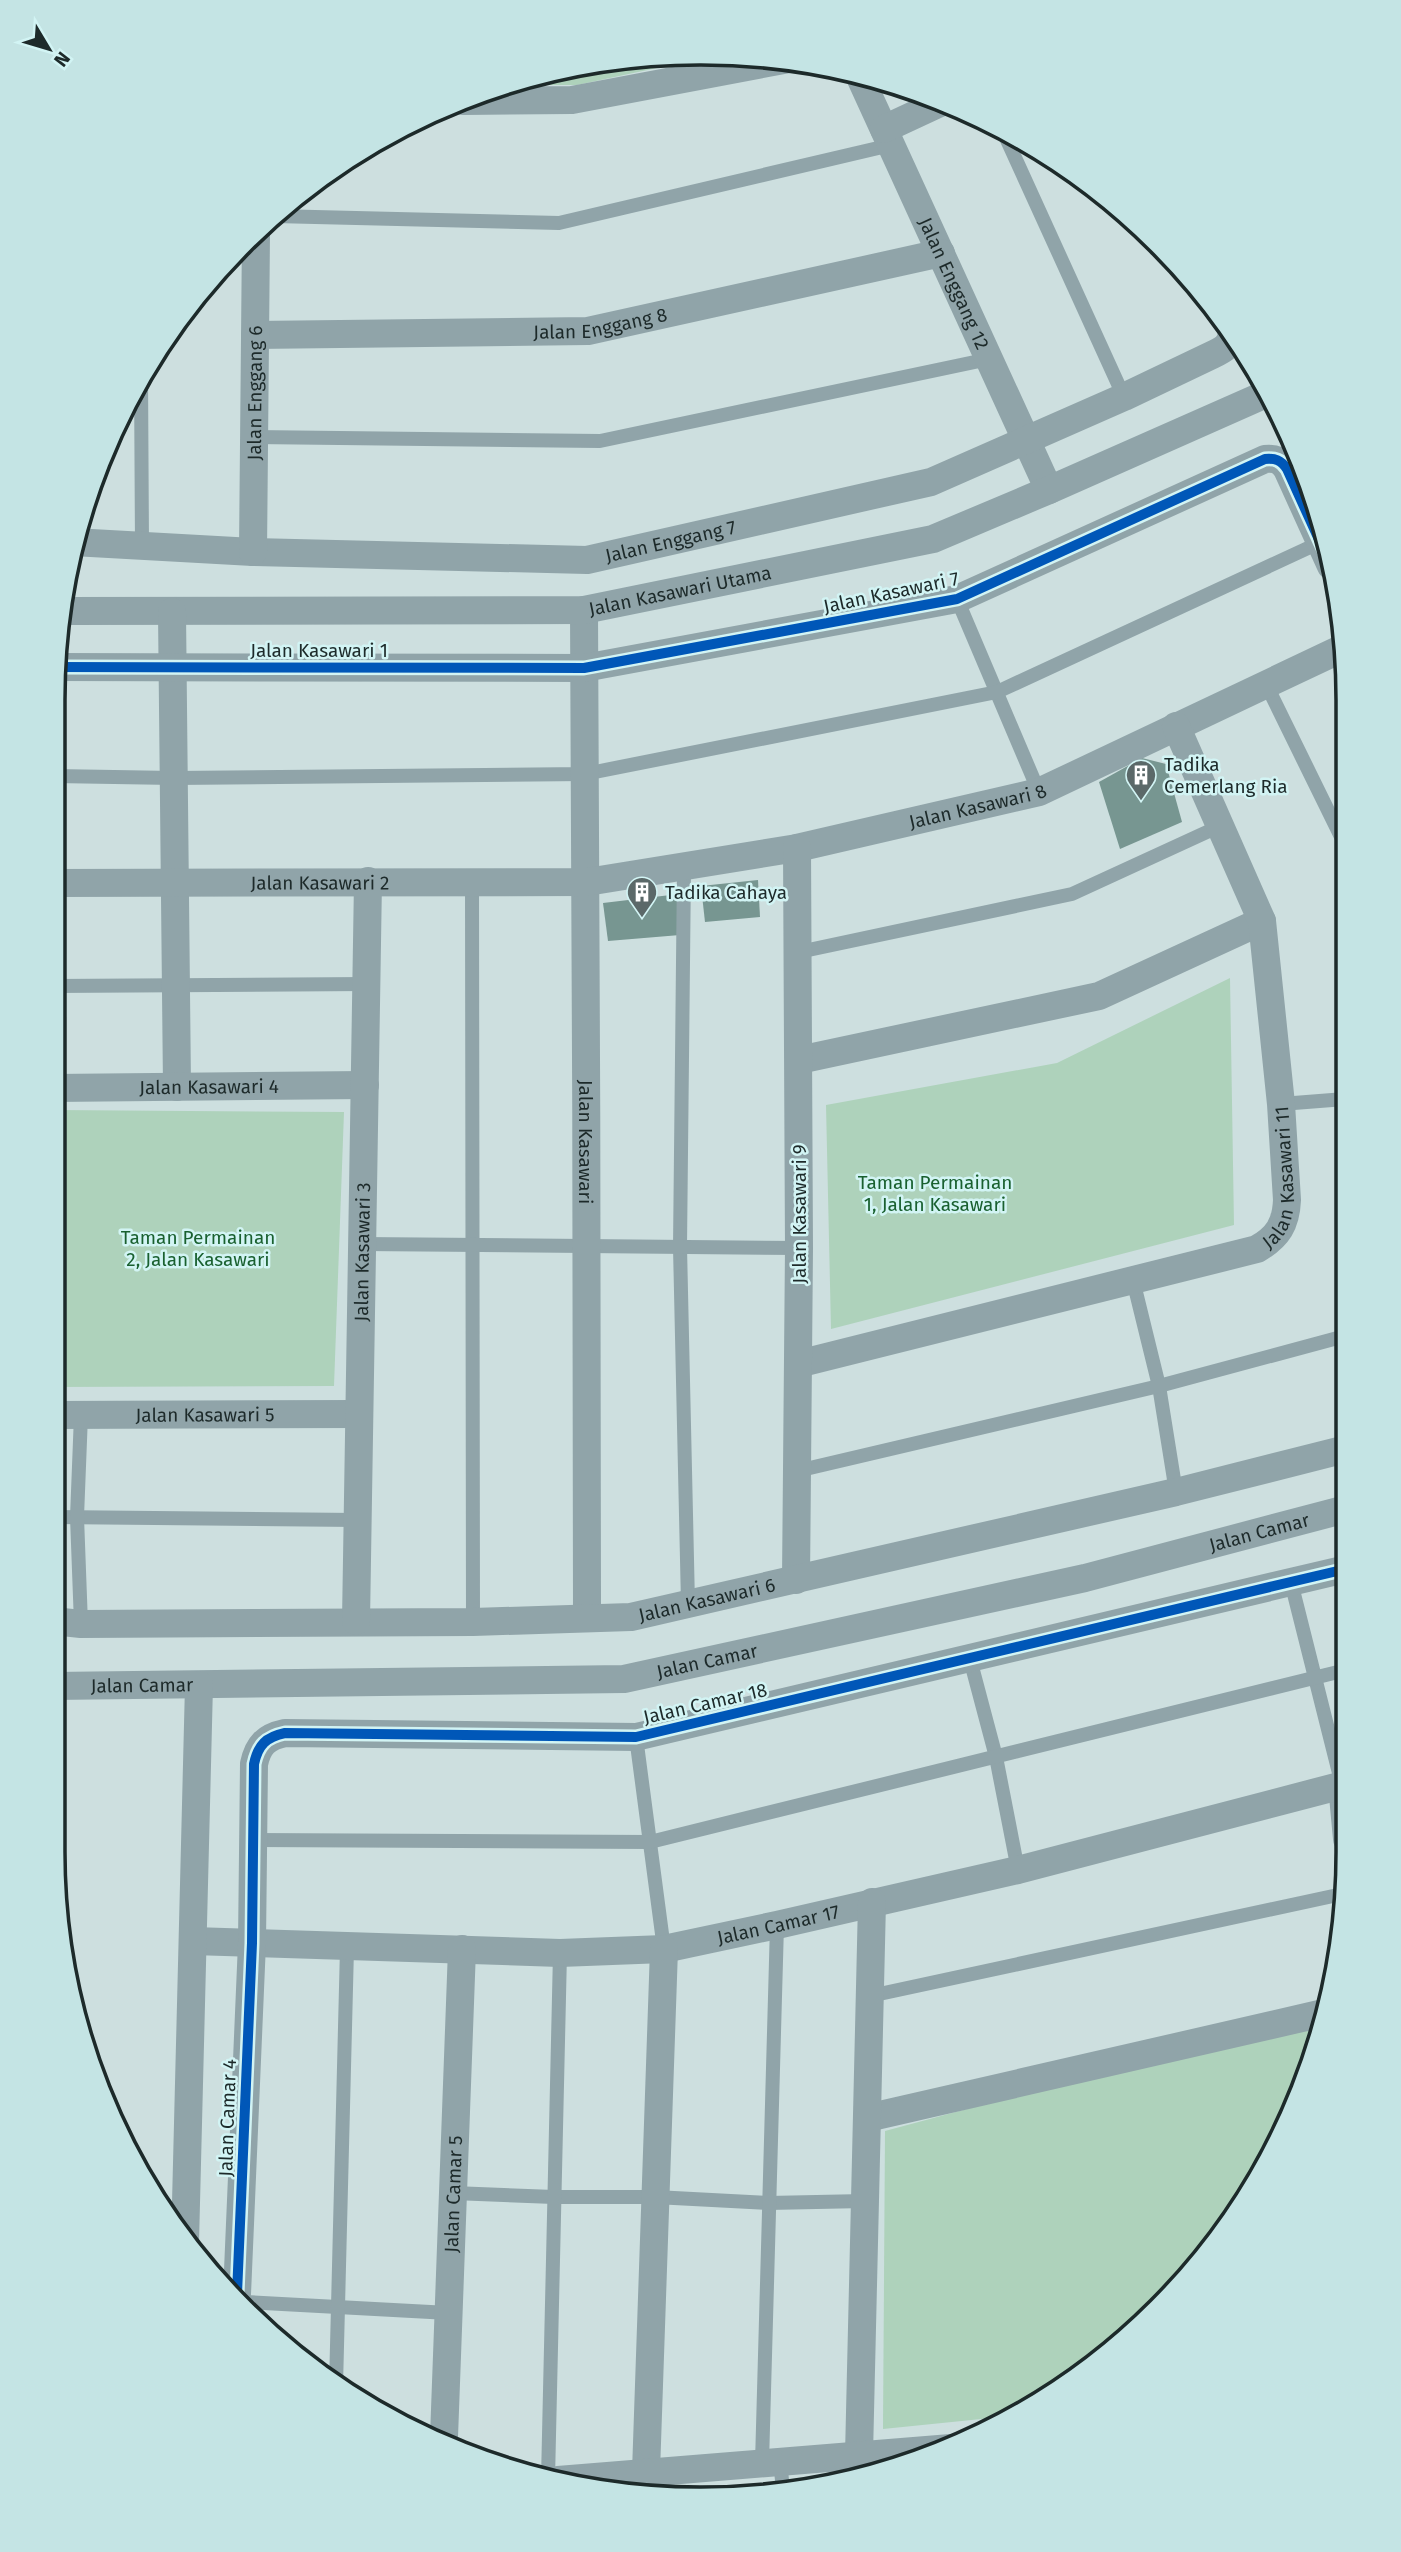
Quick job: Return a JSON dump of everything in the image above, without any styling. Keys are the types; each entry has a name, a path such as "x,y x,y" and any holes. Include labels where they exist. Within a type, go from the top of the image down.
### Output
{"street":[{"path":"489,101 572,100 749,67"},
{"name":"Jalan Enggang 12","path":"864,86 1049,490"},
{"path":"888,137 932,108"},
{"name":"Jalan Enggang 6","path":"253,552 256,246"},
{"name":"Jalan Enggang 8","path":"255,335 588,331 941,253"},
{"name":"Jalan Enggang 7","path":"84,543 253,552 587,559 931,482 1124,397 1218,352 1226,343"},
{"name":"Jalan Kasawari Utama","path":"71,611 584,610 933,539 1259,397"},
{"name":"Jalan Kasawari 7","path":"584,668 957,599 1265,459 1284,463 1310,519"},
{"name":"Jalan Kasawari","path":"584,610 587,882 587,1616"},
{"path":"172,612 177,1087"},
{"name":"Jalan Kasawari 8","path":"587,882 796,848 1039,792 1334,652"},
{"name":"Jalan Kasawari 1","path":"66,667 584,668"},
{"name":"Jalan Kasawari 11","path":"798,1364 1257,1249 1281,1230 1286,1216 1287,1200 1281,1104 1262,920 1177,726"},
{"name":"Jalan Kasawari 9","path":"796,848 799,952 796,1580"},
{"name":"Jalan Kasawari 3","path":"356,1621 368,881"},
{"name":"Jalan Kasawari 2","path":"65,883 587,882"},
{"path":"799,1060 1099,996 1262,920"},
{"name":"Jalan Kasawari 4","path":"65,1088 365,1086"},
{"name":"Jalan Kasawari 5","path":"65,1415 359,1414"},
{"name":"Jalan Kasawari 6","path":"65,1622 473,1622 587,1616 631,1617 1176,1492 1336,1452"},
{"name":"Jalan Camar","path":"65,1686 624,1679 1085,1578 1336,1512"},
{"name":"Jalan Camar 18","path":"251,1943 254,1763 256,1752 263,1742 273,1735 636,1737 1336,1571"},
{"path":"186,2224 199,1685"},
{"name":"Jalan Camar 17","path":"194,1941 560,1953 664,1949 777,1926 1018,1870 1336,1787"},
{"path":"859,2455 872,1902"},
{"name":"Jalan Camar 4","path":"237,2286 251,1943"},
{"path":"646,2472 664,1949"},
{"name":"Jalan Camar 5","path":"444,2433 461,1950"},
{"path":"867,2118 1315,2015"},
{"path":"589,2477 646,2472 775,2471 859,2455 913,2451"}],"lane":[{"path":"289,216 559,223 888,137"},
{"path":"1009,145 1124,397"},
{"path":"254,437 600,441 989,359"},
{"path":"141,399 142,546"},
{"path":"65,776 174,778 585,774 997,692 1320,557"},
{"path":"957,599 1039,792"},
{"path":"1266,684 1336,827"},
{"path":"799,952 1072,894 1220,826"},
{"path":"684,868 680,1247 688,1604"},
{"path":"472,881 473,1622"},
{"path":"65,986 367,984"},
{"path":"1281,1104 1336,1100"},
{"path":"362,1244 799,1248"},
{"path":"1133,1280 1159,1386 1176,1492"},
{"path":"797,1471 1159,1386 1336,1338"},
{"path":"81,1415 77,1517 81,1623"},
{"path":"65,1517 357,1520"},
{"path":"1291,1582 1336,1753"},
{"path":"970,1659 996,1757 1018,1870"},
{"path":"251,1840 650,1842 1336,1672"},
{"path":"636,1737 664,1949"},
{"path":"870,1996 1335,1896"},
{"path":"775,2471 768,2203 777,1926"},
{"path":"336,2372 347,1948"},
{"path":"548,2469 560,1953"},
{"path":"453,2193 655,2197 768,2203 865,2201"},
{"path":"252,2302 449,2313"}],"green space":[{"path":"667,66 577,85 540,85 618,70"},
{"name":"Taman Permainan 1, Jalan Kasawari","path":"1230,978 1234,1225 831,1329 826,1105 1057,1063"},
{"name":"Taman Permainan 2, Jalan Kasawari","path":"65,1110 344,1112 334,1386 65,1387"},
{"path":"1315,2015 1303,2056 1271,2133 1229,2205 1205,2239 1150,2301 1088,2356 1054,2380 989,2418 883,2429 885,2131"}],"building":[{"name":"Tadika Cemerlang Ria","path":"1142,758 1166,764 1182,822 1120,849 1099,782"},
{"name":"Tadika Cahaya","path":"758,880 760,917 705,922 701,886"},
{"name":"Tadika Cahaya","path":"679,894 680,935 608,941 603,903"}],"cycle path":[{"path":"66,667 584,668 957,599 1265,459 1278,460 1287,469 1310,520"},
{"path":"237,2286 252,1943 254,1764 258,1752 268,1740 285,1733 636,1737 1336,1571"}],"place":[{"name":"Tadika Cemerlang Ria","path":"1141,802"},
{"name":"Tadika Cahaya","path":"642,919"}]}
